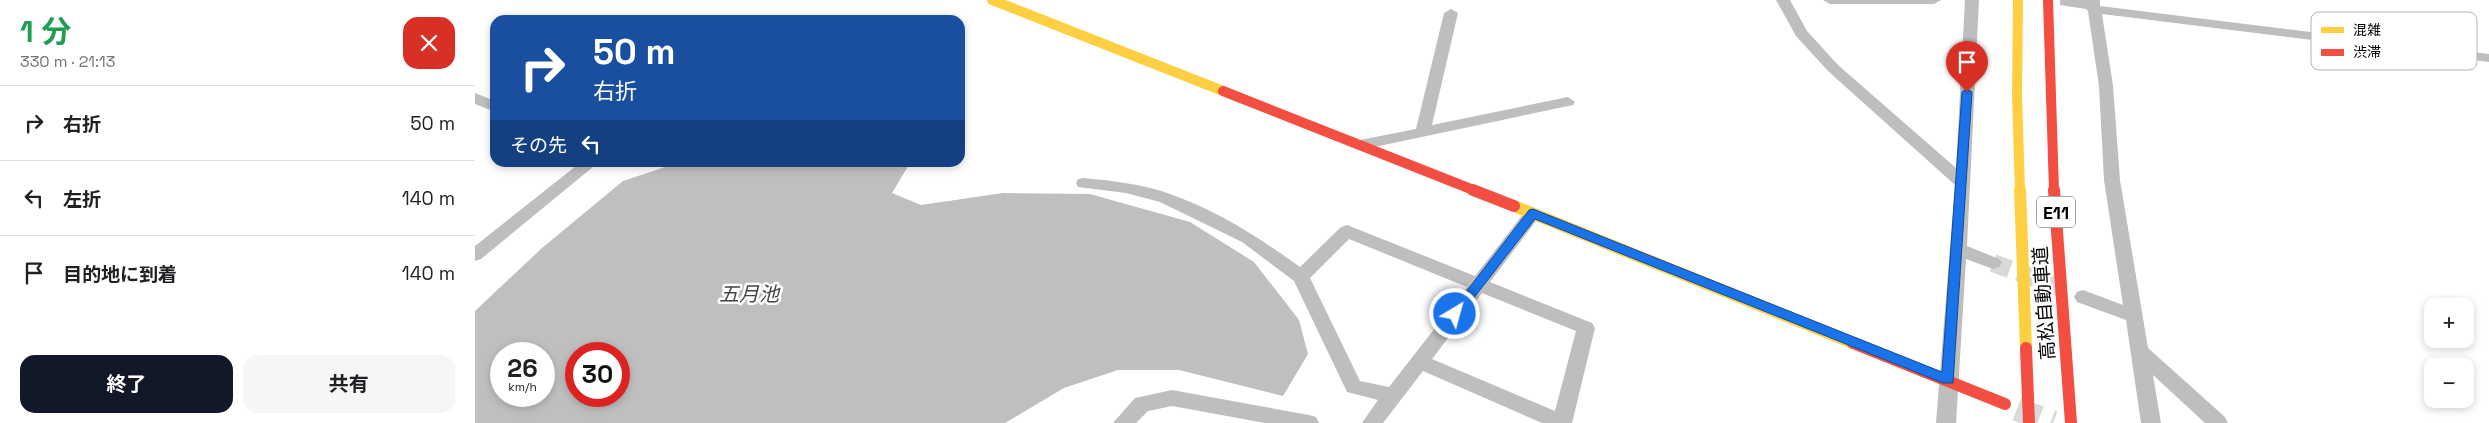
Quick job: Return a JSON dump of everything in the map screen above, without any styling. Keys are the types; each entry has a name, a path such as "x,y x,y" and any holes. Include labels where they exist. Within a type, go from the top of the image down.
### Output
{"main road":[{"path":"992,0 1533,213 2005,404"},
{"name":"高松自動車道","path":"2018,0 2017,105 2029,423"},
{"name":"高松自動車道","path":"2048,0 2050,108 2063,336 2071,423"}],"street":[{"path":"1783,0 1801,33 1833,68 1963,183"},
{"path":"1830,0 1934,0"},
{"path":"1945,423 1963,183 1972,1 1956,0"},
{"path":"2065,2 2311,34"},
{"path":"2093,5 2106,86 2112,180 2151,423"},
{"path":"1423,131 1451,14"},
{"path":"475,98 490,105"},
{"path":"1360,145 1568,102"},
{"path":"475,255 586,167"},
{"path":"1084,183 1126,188 1165,198 1248,238 1301,277 1355,387 1393,396"},
{"path":"1372,423 1533,213"},
{"path":"1301,277 1347,230 1586,328 1562,423 1419,361"},
{"path":"1958,249 1993,263"},
{"path":"2083,297 2133,316"},
{"path":"2139,351 2218,423"},
{"path":"1123,423 1142,404 1172,398 1309,423"}],"water":[{"name":"五月池","path":"665,167 908,167 892,193 921,205 1003,193 1090,194 1190,222 1254,262 1299,320 1308,354 1283,396 1179,370 1118,370 1064,388 1005,423 475,423 475,311 542,248 623,181"}],"tunnel":[{"path":"1993,263 2066,290"},
{"path":"2017,409 2053,423"}],"traffic: slow":[{"path":"992,0 1223,91"},
{"path":"2018,0 2017,95 2026,348"},
{"path":"1514,206 1853,343"}],"traffic: jam":[{"path":"2048,0 2055,212 2071,423"},
{"path":"1223,91 1514,206"},
{"path":"1853,343 2005,404"},
{"path":"2026,348 2029,423"}],"route":[{"path":"1455,314 1533,213 1948,380 1963,183 1967,92"}]}
